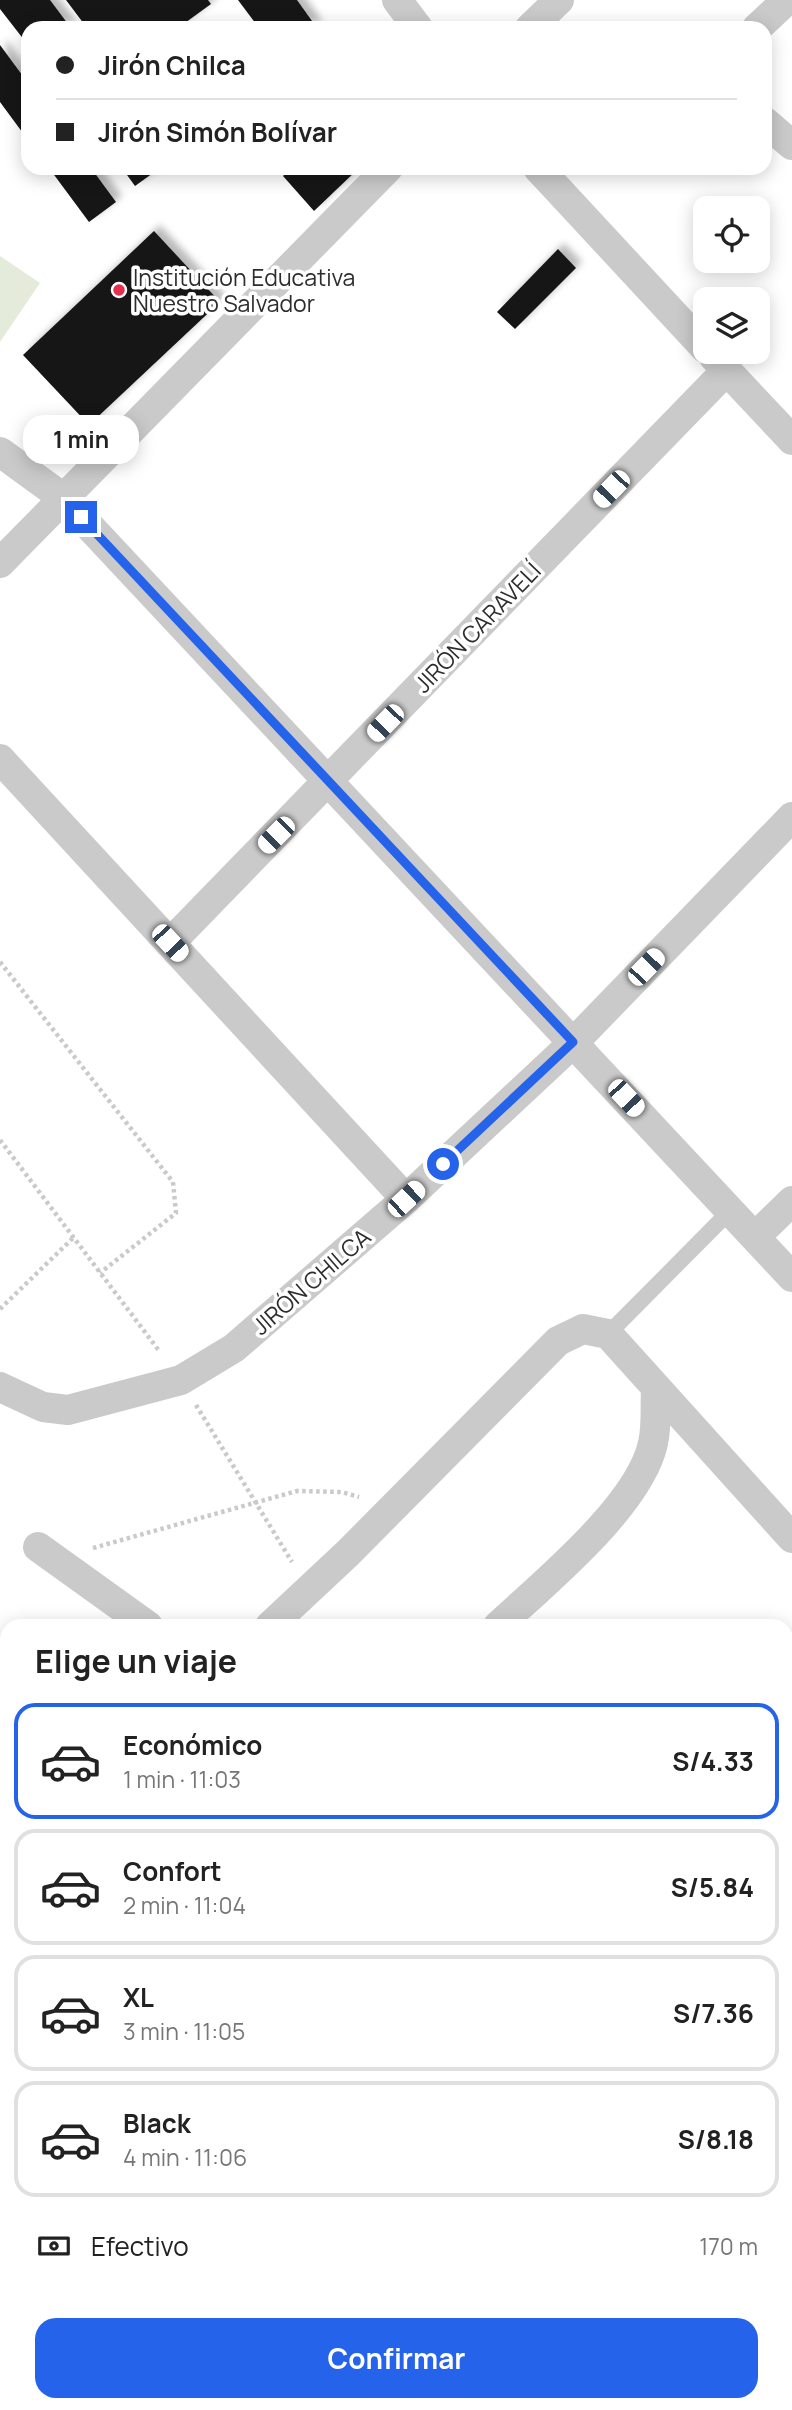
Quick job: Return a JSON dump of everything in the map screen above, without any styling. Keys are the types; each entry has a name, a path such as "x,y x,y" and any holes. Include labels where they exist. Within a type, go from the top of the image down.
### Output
{"street":[{"path":"397,0 413,21"},
{"path":"537,21 559,0"},
{"path":"764,21 787,0"},
{"path":"772,128 792,145"},
{"path":"0,563 381,175"},
{"path":"544,175 693,335"},
{"name":"JIRÓN CARAVELÍ","path":"170,943 329,781 714,364"},
{"path":"720,364 792,440"},
{"path":"0,452 62,497 792,1277"},
{"path":"0,759 406,1199"},
{"name":"JIRÓN CHILCA","path":"0,1387 43,1407 68,1410 181,1380 234,1348 406,1199 573,1042 792,817"},
{"path":"755,1237 792,1200"},
{"path":"277,1619 558,1341 583,1329 608,1334 792,1538"},
{"path":"505,1619 601,1529 633,1486 653,1444 656,1389"},
{"path":"38,1547 138,1619"}],"lane":[{"path":"608,1334 731,1210"}],"path":[{"path":"0,962 173,1182 176,1213 100,1273"},
{"path":"0,1140 181,1380 309,1589"},
{"path":"0,1309 73,1238"},
{"path":"38,1547 87,1549 298,1491 342,1492 393,1507"}],"green space":[{"path":"0,256 40,283 0,342"}],"building":[{"path":"0,0 50,0 66,21 21,21 21,36 0,9"},
{"path":"66,0 208,0 211,4 188,21 82,21"},
{"path":"238,0 297,0 312,21 254,21"},
{"path":"0,45 21,74 21,130 0,102"},
{"path":"54,175 96,175 116,202 89,222"},
{"path":"127,175 150,175 135,186"},
{"path":"284,175 352,175 314,211"},
{"path":"154,231 220,302 89,425 23,355"},
{"path":"558,249 576,268 515,329 497,312"}],"place":[{"name":"Institución Educativa Nuestro Salvador","path":"119,290"}],"route":[{"path":"81,517 573,1042 443,1164"}]}
